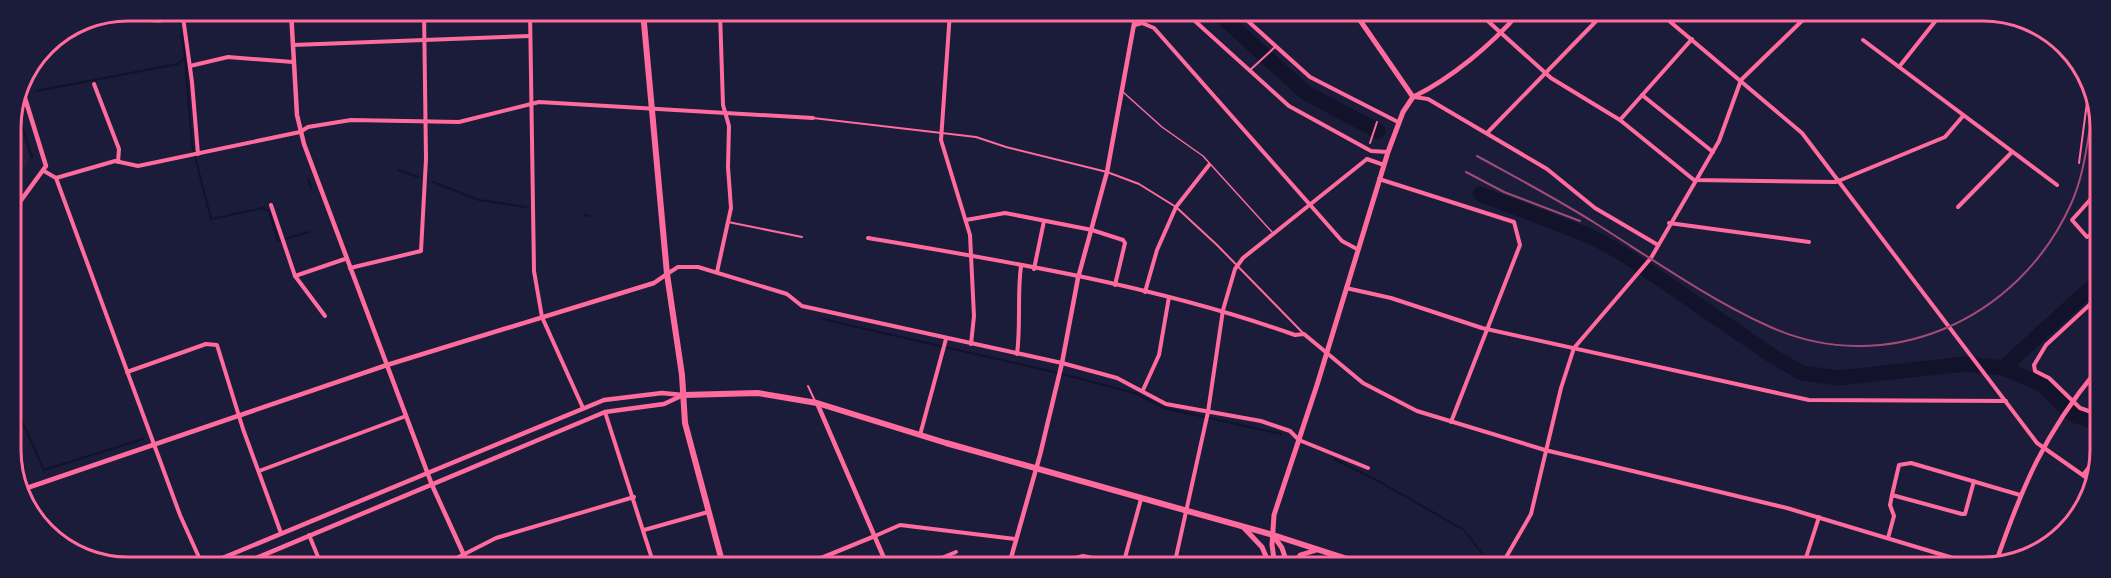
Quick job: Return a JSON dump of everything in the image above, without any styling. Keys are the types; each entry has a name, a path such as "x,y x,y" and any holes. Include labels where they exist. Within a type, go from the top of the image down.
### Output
{"highway":[{"path":"644,21 667,274 686,431 721,557"},
{"path":"683,395 758,393 817,404 1036,469 1273,535 1341,557"}],"main road":[{"path":"1274,557 1274,515 1379,179 1398,122 1413,97 1361,21"},
{"path":"1243,527 1262,547 1266,557"},
{"path":"1273,535 1285,557"}],"street":[{"path":"184,21 198,154"},
{"path":"291,21 300,132 345,259 432,485 465,557"},
{"path":"350,268 421,251 426,121 424,21"},
{"path":"530,21 534,271 543,317 583,408"},
{"path":"717,272 731,208 727,112 723,105 720,21"},
{"path":"949,21 941,140 970,236 974,316 971,344"},
{"path":"1011,557 1036,469 1062,363 1078,278 1107,172 1136,21"},
{"path":"1195,21 1295,109 1368,149 1388,152"},
{"path":"1247,21 1320,84 1398,122"},
{"path":"1488,21 1544,73 1620,120 1694,180 1839,181 1946,137 1963,116"},
{"path":"1413,97 1430,89 1501,33 1512,21"},
{"path":"1487,133 1596,21"},
{"path":"1670,21 1802,133 2037,443 2086,477"},
{"path":"1506,557 1531,514 1561,388 1574,348 1648,262 1694,180 1713,152 1741,80 1802,21"},
{"path":"1899,67 1935,21"},
{"path":"1135,25 1142,23 1154,28 1342,241 1357,249"},
{"path":"292,45 530,36"},
{"path":"1620,120 1692,39"},
{"path":"1863,40 2057,185"},
{"path":"1249,71 1275,47"},
{"path":"190,66 228,57 293,62"},
{"path":"94,84 118,149 118,162"},
{"path":"1642,95 1713,152"},
{"path":"1413,97 1428,99 1547,169 1595,208 1658,245"},
{"path":"21,201 44,171 44,155 25,99"},
{"path":"56,178 118,162 138,166 198,154 300,132 308,127 340,120 459,122 532,103 813,118 976,136 1006,147 1107,172 1139,184 1176,207 1237,264 1304,334 1369,386 1407,406 1451,422 1545,450 1666,477 1819,517 1950,557"},
{"path":"2079,163 2087,103"},
{"path":"1370,143 1377,122"},
{"path":"1176,557 1208,412 1223,310 1237,264 1367,159 1370,155 1368,149"},
{"path":"1958,207 2012,152"},
{"path":"1367,159 1384,165"},
{"path":"1145,292 1157,250 1176,207 1209,165"},
{"path":"44,171 56,178 180,515 199,557"},
{"path":"1379,179 1516,224 1520,245 1451,422"},
{"path":"2090,200 2072,220 2086,237 2090,235"},
{"path":"272,205 295,276 325,316"},
{"path":"966,220 1005,213 1092,230 1123,240 1125,243 1115,285"},
{"path":"1034,269 1044,221"},
{"path":"728,222 802,237"},
{"path":"1669,223 1809,242"},
{"path":"868,238 970,255 1115,285 1223,310 1295,335 1304,334"},
{"path":"295,276 345,259"},
{"path":"29,490 387,365 654,283 678,267 690,266 717,272 796,299 802,306 946,342 971,344 1062,363 1117,378 1166,404 1261,422 1290,430 1299,440 1368,468"},
{"path":"1017,354 1021,327 1018,290 1021,266"},
{"path":"1346,288 1391,298 1488,329 1809,400 2006,401"},
{"path":"1143,390 1159,355 1169,297"},
{"path":"2090,304 2046,345 2034,365 2035,371 2049,378 2080,408 2090,412"},
{"path":"920,435 946,342"},
{"path":"127,372 213,343 217,345 281,533"},
{"path":"1998,556 2020,495 2043,446 2072,400 2090,378"},
{"path":"808,386 884,557"},
{"path":"224,557 583,408 616,397 662,393 683,395"},
{"path":"258,557 605,412 664,404 683,395"},
{"path":"605,412 652,557"},
{"path":"259,471 406,416"},
{"path":"1888,538 1894,516 1890,505 1892,495 1899,465 1904,463 2020,495"},
{"path":"2083,475 2088,468"},
{"path":"1892,495 1965,514 1974,481"},
{"path":"457,557 495,538 634,497"},
{"path":"1125,557 1141,499"},
{"path":"644,530 708,512"},
{"path":"1806,557 1819,517"},
{"path":"824,557 900,525 1016,539"},
{"path":"309,535 318,557"},
{"path":"1299,557 1319,550"},
{"path":"944,557 956,552"}],"lane":[{"path":"1122,92 1131,97 1162,127 1203,156 1273,233"}],"shaded area":[{"path":"21,130 29,156 28,162 21,172"}],"waterway":[{"path":"1227,21 1306,93 1378,131"},
{"path":"36,91 178,64 185,57 181,34"},
{"path":"185,57 192,145 211,219 263,208 269,211 278,241 309,232"},
{"path":"21,123 32,157"},
{"path":"398,170 418,177"},
{"path":"308,179 311,188"},
{"path":"433,182 479,200 526,207"},
{"path":"1480,194 1590,236 1625,255 1774,357 1802,373 1838,378 1965,364 2003,368 2090,288"},
{"path":"584,215 590,216"},
{"path":"822,319 1067,375 1137,394 1164,408 1281,434"},
{"path":"2003,368 2043,385 2073,415 2090,420"},
{"path":"21,419 44,470 143,439"},
{"path":"1334,459 1382,483 1464,530 1485,557"}],"railway":[{"path":"1477,156 1581,214 1745,315 1811,341 1857,346 1901,342 1944,329 1983,308 2018,280 2048,245 2071,204 2083,165 2090,127"},
{"path":"1466,172 1504,192 1580,221"}]}
